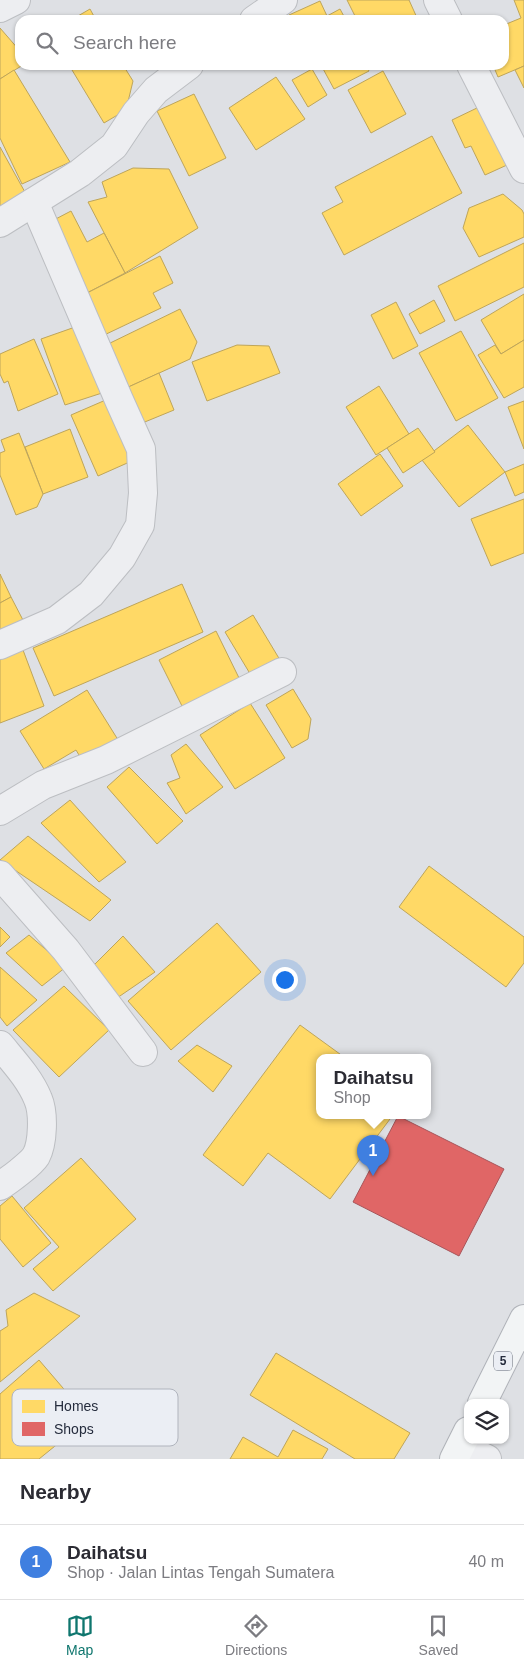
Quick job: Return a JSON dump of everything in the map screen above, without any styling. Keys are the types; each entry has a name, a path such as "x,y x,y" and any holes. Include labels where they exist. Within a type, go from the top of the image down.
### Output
{"highway":[{"name":"5","path":"484,1399 524,1319"}],"street":[{"path":"0,8 16,0"},
{"path":"261,15 283,0"},
{"path":"438,0 446,15"},
{"path":"0,223 80,173 114,146 136,113 156,90 182,70"},
{"path":"474,70 524,169"},
{"path":"0,645 57,620 91,594 122,557 140,525 143,493 142,449 118,400 34,202"},
{"path":"0,811 43,785 106,760 282,672"},
{"path":"0,875 66,950 143,1052"},
{"path":"0,1045 22,1073 38,1100 43,1128 36,1156 0,1186"},
{"path":"461,1445 488,1459"}],"building: Homes":[{"path":"347,0 409,0 416,15 354,15"},
{"path":"514,0 524,0 524,66 498,77 495,70 509,70 509,23 521,18"},
{"path":"320,1 327,15 289,15"},
{"path":"90,9 93,15 80,15"},
{"path":"340,9 343,15 329,15"},
{"path":"0,28 15,45 15,70 0,79"},
{"path":"524,66 524,88 515,70"},
{"path":"14,70 70,162 22,184 0,138 0,79"},
{"path":"72,70 126,70 133,81 126,110 104,123"},
{"path":"313,70 327,95 308,107 292,80"},
{"path":"324,70 368,70 369,71 334,89"},
{"path":"383,71 406,114 371,133 348,90"},
{"path":"276,77 305,119 256,150 229,108"},
{"path":"194,94 226,158 189,176 157,111"},
{"path":"479,107 507,165 485,175 471,146 465,148 452,120"},
{"path":"432,136 462,193 344,255 322,213 343,202 335,187"},
{"path":"0,147 26,194 0,215"},
{"path":"133,168 169,169 198,228 125,273 88,202 107,197 102,182"},
{"path":"503,194 522,210 524,214 524,237 479,257 463,228 469,208"},
{"path":"71,211 87,242 104,233 125,273 87,293 50,222"},
{"path":"524,243 524,287 455,321 438,286"},
{"path":"160,256 173,283 153,293 161,308 100,337 87,293"},
{"path":"524,294 524,340 501,354 481,320"},
{"path":"434,300 445,321 420,334 409,314"},
{"path":"396,302 418,346 393,359 371,315"},
{"path":"180,309 197,342 190,359 124,389 104,346"},
{"path":"78,326 102,393 65,405 41,339"},
{"path":"461,331 498,398 456,421 419,353"},
{"path":"34,339 58,394 18,411 8,381 4,383 0,374 0,354"},
{"path":"524,340 524,387 504,398 478,355 495,345 501,354"},
{"path":"237,345 269,346 280,373 207,401 192,362"},
{"path":"159,373 174,410 135,426 124,389"},
{"path":"379,386 409,434 376,455 346,407"},
{"path":"108,399 134,460 98,476 71,415"},
{"path":"524,401 524,449 508,407"},
{"path":"468,425 505,472 459,507 422,460"},
{"path":"418,428 435,452 403,473 387,448"},
{"path":"70,429 88,477 43,494 25,447"},
{"path":"19,433 43,494 37,507 16,515 0,475 0,453 5,451 1,440"},
{"path":"380,454 403,486 361,516 338,484"},
{"path":"524,464 524,492 515,496 505,472"},
{"path":"524,499 524,553 491,566 471,519"},
{"path":"0,574 11,597 0,603"},
{"path":"182,584 203,632 54,696 33,648"},
{"path":"11,597 24,622 0,633 0,603"},
{"path":"253,615 280,660 252,677 225,632"},
{"path":"216,631 240,680 183,708 159,660"},
{"path":"23,650 44,706 0,723 0,659"},
{"path":"293,689 311,719 308,739 292,748 266,705"},
{"path":"87,690 120,743 85,765 76,750 44,769 20,731"},
{"path":"250,703 285,758 235,789 200,735"},
{"path":"186,744 223,787 186,814 167,783 180,778 171,755"},
{"path":"129,767 183,821 157,844 107,787"},
{"path":"70,800 126,862 99,882 41,823"},
{"path":"28,836 111,900 90,921 0,860"},
{"path":"429,866 524,937 524,963 506,987 399,907"},
{"path":"217,923 261,972 171,1050 128,1001"},
{"path":"0,927 10,937 0,947"},
{"path":"29,935 66,967 42,986 6,953"},
{"path":"123,936 155,972 117,998 88,971"},
{"path":"0,967 37,1000 7,1026 0,1017"},
{"path":"64,986 109,1030 59,1077 13,1030"},
{"path":"300,1025 340,1054 316,1054 316,1119 390,1119 330,1199 268,1153 243,1186 203,1155"},
{"path":"197,1045 232,1066 213,1092 178,1061"},
{"path":"81,1158 136,1219 53,1291 33,1269 59,1247 24,1208"},
{"path":"12,1196 51,1243 23,1267 0,1239 0,1206"},
{"path":"34,1293 80,1316 0,1382 0,1331 8,1326 6,1310"},
{"path":"276,1353 410,1433 394,1459 355,1459 250,1395"},
{"path":"39,1360 64,1389 12,1389 12,1446 55,1446 39,1459 0,1459 0,1394"},
{"path":"293,1430 328,1449 322,1459 230,1459 243,1437 278,1457"}],"building: Shops":[{"path":"396,1119 404,1119 504,1169 459,1256 353,1202"}],"place":[{"name":"Daihatsu","path":"373,1176"}]}
